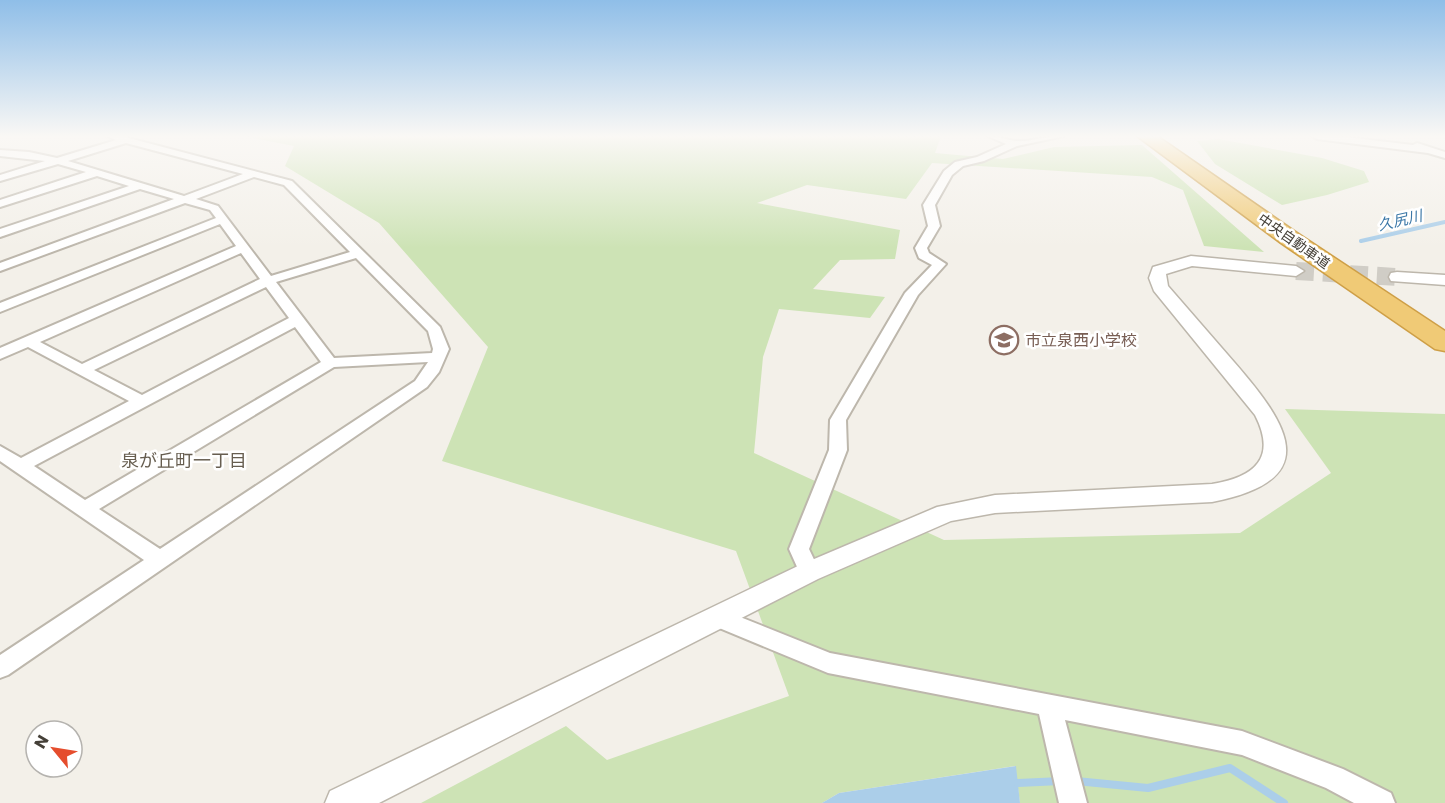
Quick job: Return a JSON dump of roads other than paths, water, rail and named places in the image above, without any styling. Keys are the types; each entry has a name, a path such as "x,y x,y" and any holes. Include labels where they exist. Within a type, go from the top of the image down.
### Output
{"highway":[{"name":"中央自動車道","path":"1199,173 1289,238 1445,343"},
{"name":"中央自動車道","path":"1216,173 1445,327"}],"street":[{"path":"0,178 15,173"},
{"path":"0,204 93,173"},
{"path":"103,173 188,198 214,208 330,363"},
{"path":"0,267 255,173"},
{"path":"0,668 421,384 431,372 441,349 435,330 288,183 258,173"},
{"path":"809,572 799,549 838,450 838,420 912,293 940,264 922,255 921,248 934,226 929,205 948,173"},
{"path":"0,233 141,185"},
{"path":"0,308 223,219"},
{"path":"0,354 243,248"},
{"path":"82,370 267,281 360,253"},
{"path":"342,803 809,572 946,513 995,504 1212,493 1231,490 1243,485 1269,467 1276,450 1265,415 1254,398 1160,287 1157,278 1159,272 1168,267 1191,261 1296,271"},
{"path":"1397,277 1445,280"},
{"path":"20,466 297,320"},
{"path":"29,342 141,401"},
{"path":"84,509 330,363 438,357"},
{"path":"0,452 159,559"},
{"path":"720,618 828,663 1242,742 1334,778 1381,803"},
{"path":"1049,705 1073,803"}],"water":[{"path":"1016,766 1020,803 822,803 839,793"}],"waterway":[{"name":"久尻川","path":"1361,241 1445,222"},
{"path":"1076,781 1148,788 1230,768 1284,803"},
{"path":"1018,783 1061,781"}],"tunnel":[{"path":"1296,271 1397,277"}],"place":[{"name":"市立泉西小学校","path":"1004,340"}],"district":[{"name":"泉が丘町一丁目","path":"184,460"}]}
